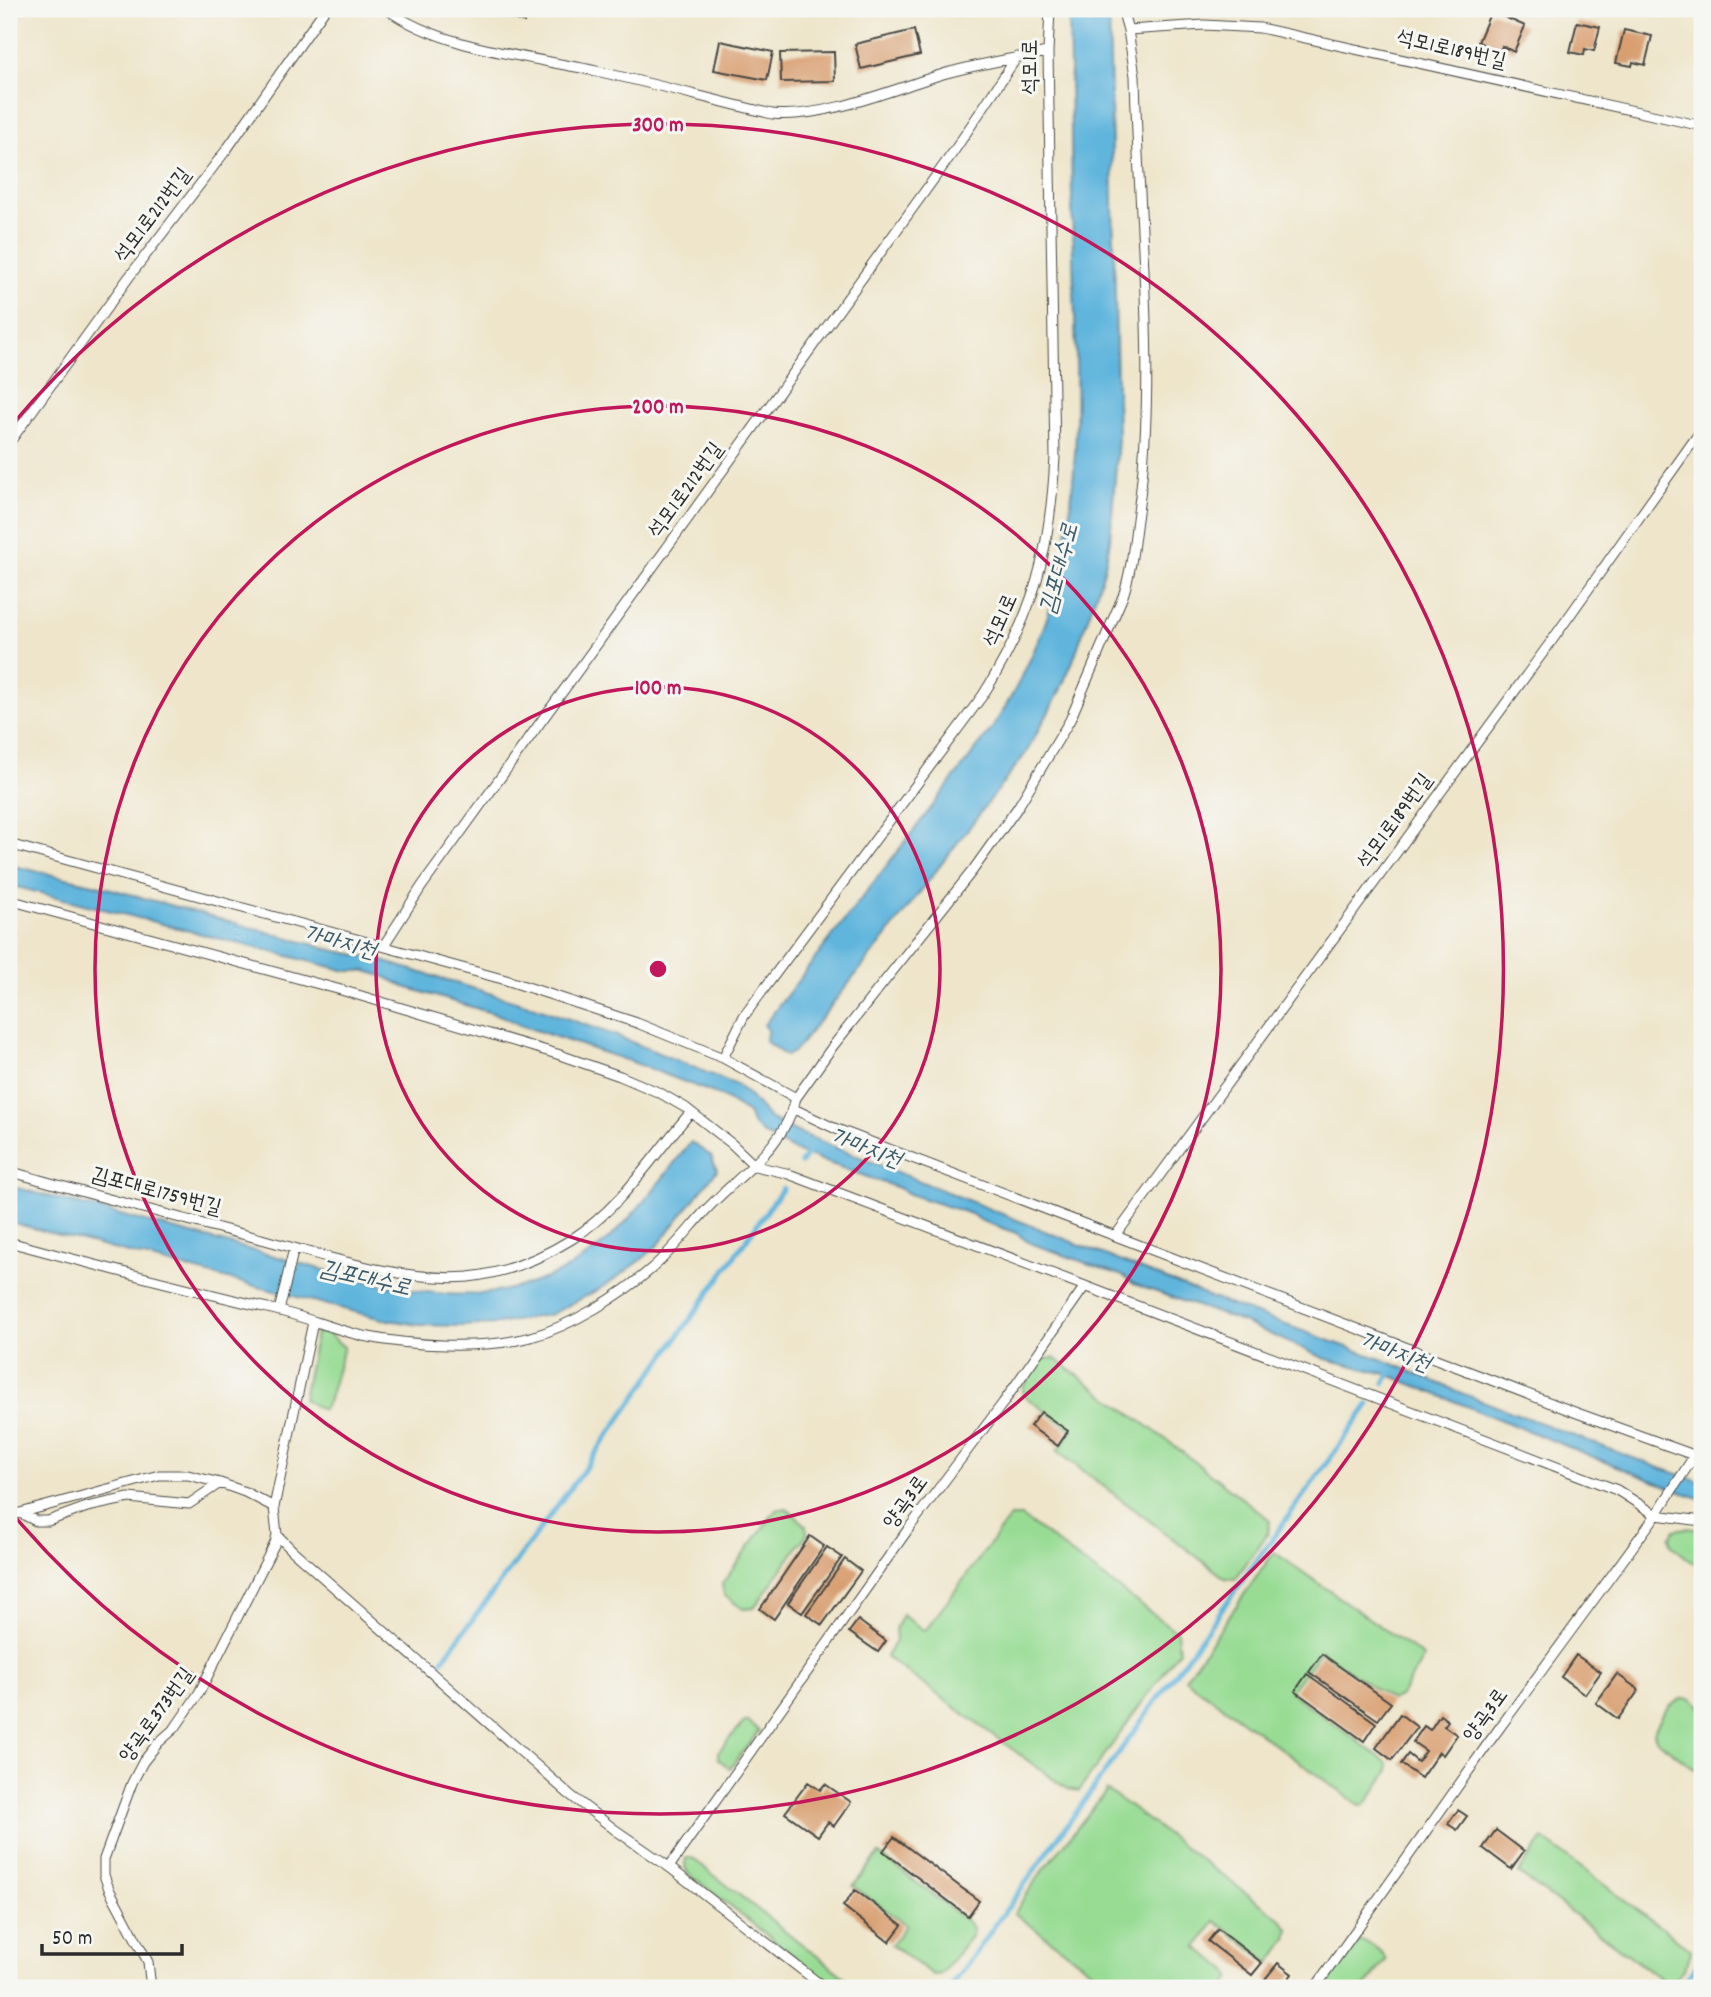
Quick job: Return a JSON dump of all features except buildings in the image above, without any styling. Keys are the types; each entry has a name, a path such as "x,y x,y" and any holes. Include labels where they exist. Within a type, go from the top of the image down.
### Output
{"lane":[{"name":"석모1로212번길","path":"9,443 129,277 227,149 325,9"},
{"path":"387,9 414,26 464,43 790,116 822,110 944,74 1048,52"},
{"name":"석모1로","path":"723,1058 744,1016 983,695 1016,640 1040,576 1055,457 1048,52 1050,9"},
{"path":"9,1242 105,1268 280,1307 313,1322 365,1336 452,1345 512,1341 552,1330 627,1288 650,1270 724,1191 763,1158 792,1113 796,1097 833,1046 1018,807 1070,720 1129,578 1143,477 1147,399 1135,76 1122,9"},
{"name":"석모1로189번길","path":"1128,30 1204,25 1260,28 1702,126"},
{"name":"석모1로212번길","path":"384,945 422,886 954,151 1017,57"},
{"name":"석모1로189번길","path":"1116,1235 1545,650 1702,429"},
{"path":"9,844 384,945 588,1006 723,1058 796,1097"},
{"path":"9,900 341,990 544,1050 620,1076 660,1093 691,1112 755,1166 786,1173 1085,1286 1606,1486 1657,1511 1702,1521"},
{"name":"김포대로1759번길","path":"9,1171 293,1253 431,1276 469,1277 513,1268 550,1251 593,1224 625,1192 691,1112"},
{"path":"792,1113 1698,1457 1702,1444"},
{"path":"280,1307 293,1253"},
{"name":"양곡3로","path":"669,1867 909,1528 1003,1403 1085,1286"},
{"name":"양곡로373번길","path":"152,1988 148,1962 109,1889 104,1875 104,1859 132,1783 143,1762 158,1742 175,1728 199,1693 275,1543 277,1535 274,1507 313,1322"},
{"name":"양곡3로","path":"1315,1988 1688,1464 1698,1457"},
{"path":"9,1516 159,1475 188,1475 220,1483 274,1507"},
{"path":"20,1513 36,1521 48,1521 87,1507 129,1498 189,1504 220,1483"},
{"path":"277,1535 293,1552 569,1794 669,1867 825,1988"}],"green space":[{"path":"325,1331 344,1347 328,1402 322,1410 303,1399 316,1333"},
{"path":"1054,1358 1270,1520 1268,1533 1235,1579 1225,1578 1057,1451 1072,1430 1023,1395 1023,1387 1043,1359"},
{"path":"786,1508 806,1525 807,1534 754,1608 743,1609 724,1595 722,1584 776,1510"},
{"path":"1010,1517 1022,1517 1177,1632 1179,1651 1079,1791 1067,1789 886,1657 896,1639 895,1629 902,1615 925,1631"},
{"path":"1675,1530 1702,1530 1702,1570 1671,1545 1670,1537"},
{"path":"1274,1552 1424,1657 1401,1695 1391,1700 1321,1651 1290,1692 1388,1763 1389,1771 1365,1805 1360,1806 1185,1679"},
{"path":"1684,1698 1692,1699 1702,1707 1702,1774 1657,1740 1654,1733 1665,1712"},
{"path":"744,1722 749,1722 759,1731 730,1768 718,1759 718,1752"},
{"path":"1107,1790 1281,1919 1289,1928 1287,1939 1270,1963 1215,1921 1197,1947 1227,1970 1231,1978 1224,1988 1115,1988 1014,1913 1036,1880"},
{"path":"1543,1839 1691,1950 1686,1964 1676,1978 1668,1984 1518,1873"},
{"path":"879,1854 973,1928 972,1935 941,1974 933,1975 891,1945 906,1925 853,1886"},
{"path":"686,1858 692,1858 858,1988 835,1988 692,1877 685,1868"},
{"path":"1359,1941 1375,1947 1386,1960 1364,1988 1324,1988"}],"water":[{"name":"김포대수로","path":"1069,9 1109,9 1118,439 1110,541 1103,574 1073,661 1058,695 1026,753 885,938 795,1051 786,1056 765,1041 768,1030 764,1025 991,730 1028,663 1058,585 1070,508 1076,437"},
{"path":"9,865 93,884 336,951 369,957 532,1006 617,1036 737,1085 769,1118 797,1132 1220,1301 1386,1361 1464,1394 1702,1482 1702,1499 1386,1374 1326,1359 1245,1323 1134,1284 1123,1276 1030,1243 1016,1233 982,1221 971,1214 795,1151 763,1134 752,1124 748,1113 719,1095 635,1063 520,1025 502,1016 405,987 366,971 347,971 9,885"},
{"path":"691,1142 711,1156 717,1170 659,1244 605,1286 552,1314 498,1324 420,1325 382,1319 9,1222 9,1186 380,1284 447,1294 490,1293 547,1278 599,1247 648,1197"}],"waterway":[{"path":"801,1163 809,1151"},
{"path":"441,1662 586,1467 783,1188"},
{"name":"가마지천","path":"1384,1383 1392,1371"},
{"path":"950,1988 1369,1404"},
{"path":"1680,1988 1702,1958"}]}
